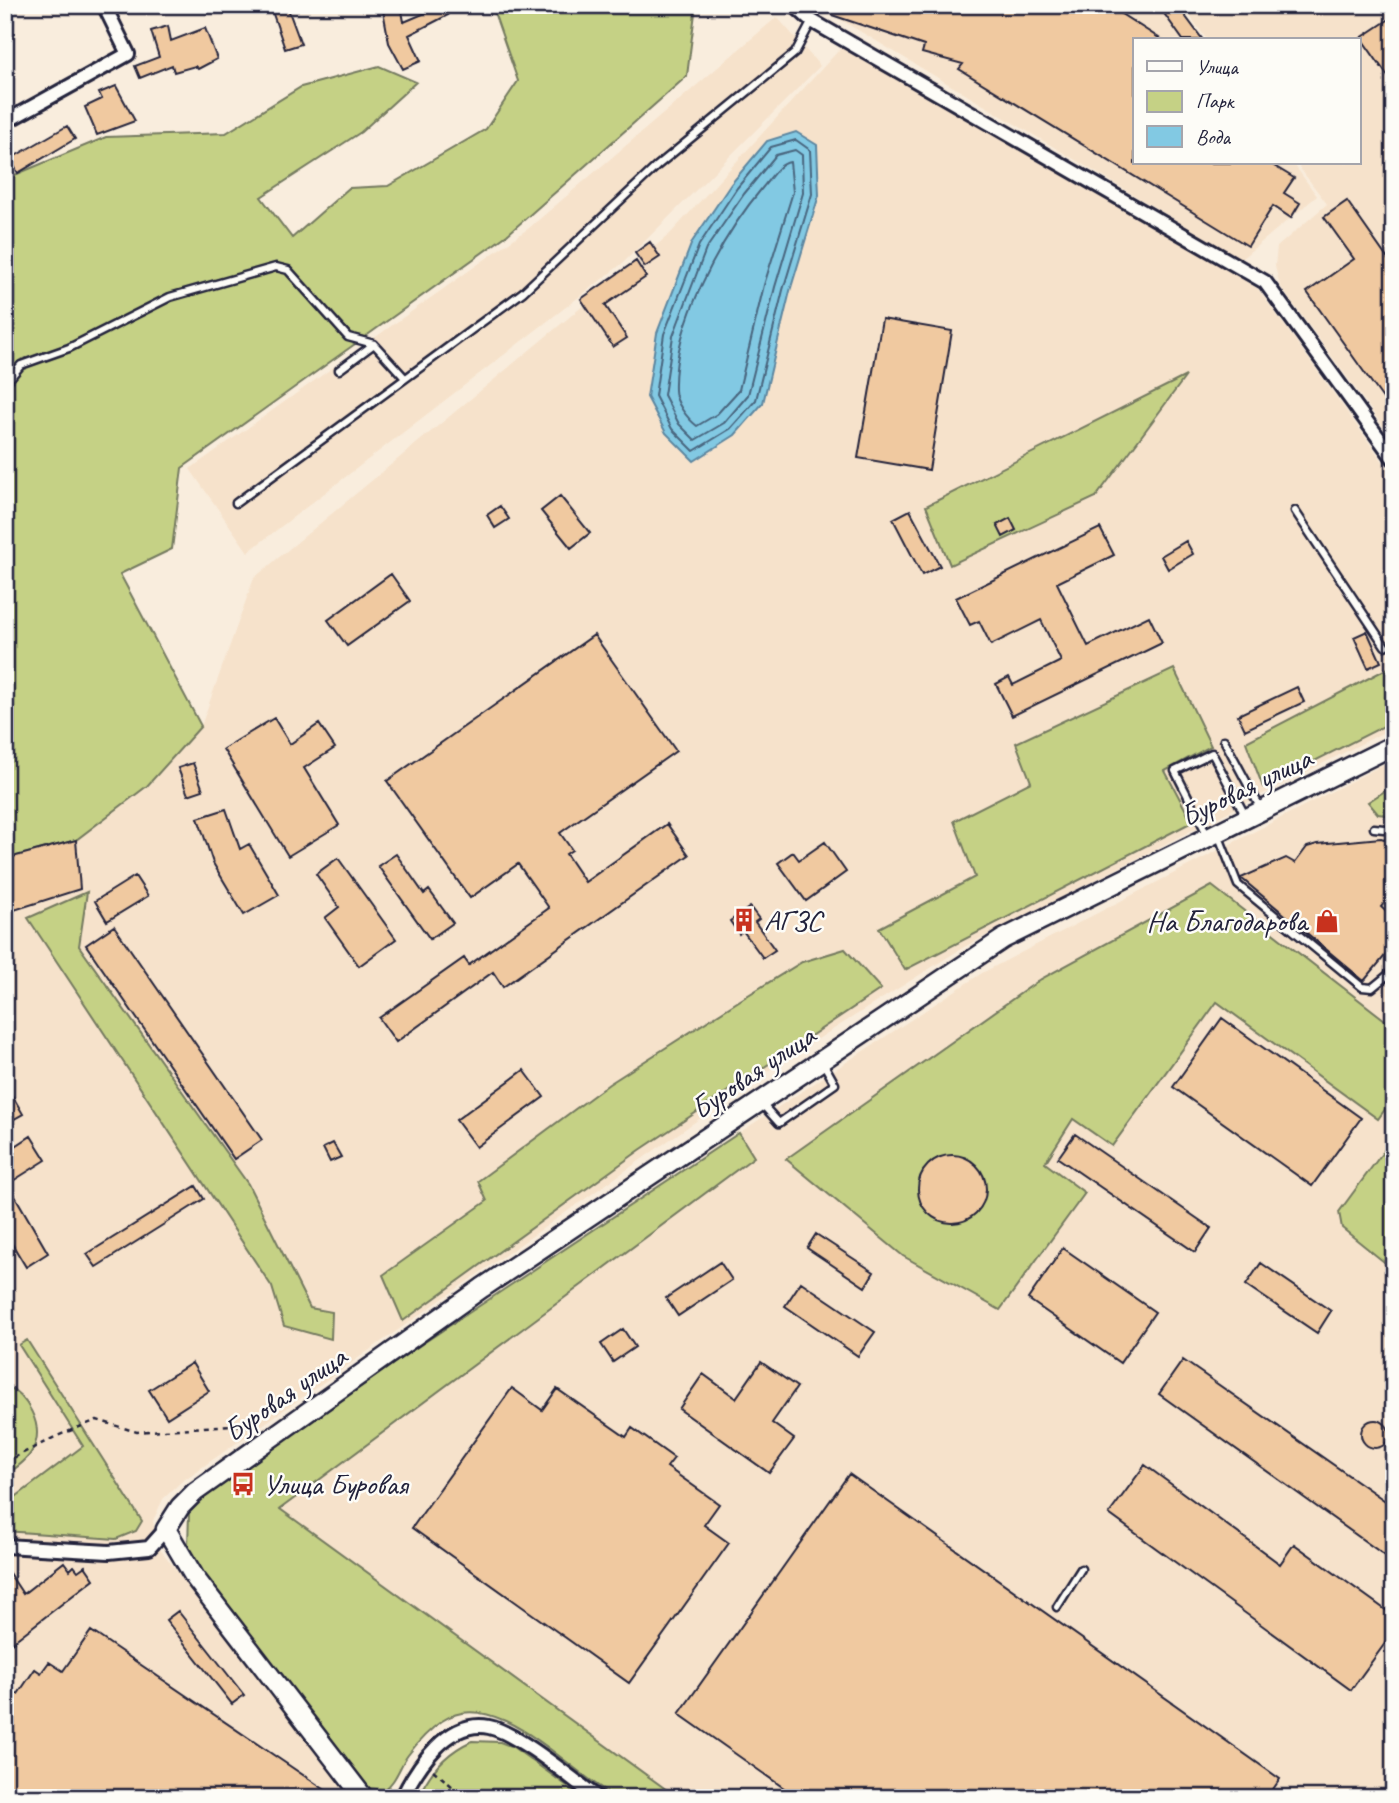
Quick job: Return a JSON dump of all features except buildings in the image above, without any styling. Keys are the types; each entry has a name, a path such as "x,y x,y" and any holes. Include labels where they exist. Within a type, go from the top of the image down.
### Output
{"main road":[{"name":"Буровая улица","path":"166,1529 180,1507 230,1466 482,1288 1003,939 1394,745"},
{"path":"166,1529 195,1578 364,1798"}],"street":[{"path":"5,122 128,54 104,5"},
{"path":"794,5 812,21 1265,282 1394,460"},
{"path":"5,1546 109,1552 149,1548 166,1529"},
{"path":"402,1798 422,1761 444,1741 463,1730 488,1726 510,1736 598,1798"}],"lane":[{"path":"236,503 523,292 657,166 795,53 812,21"},
{"path":"5,384 21,365 69,348 170,297 275,267 288,270 348,337 374,344 404,377"},
{"path":"338,370 374,344"},
{"path":"1295,511 1385,646"},
{"path":"1224,740 1254,815"},
{"path":"1254,815 1212,753 1175,771 1213,835 1238,885 1362,987 1372,988 1394,970"},
{"path":"1374,828 1394,830"},
{"path":"760,1101 779,1123 835,1084 821,1060"},
{"path":"1057,1606 1081,1569"}],"path":[{"path":"5,1462 97,1420 137,1432 230,1424 251,1426"},
{"path":"422,1761 466,1798"}],"shaded area":[{"path":"816,5 1179,5 1203,38 1133,38 1133,164 1294,164 1317,196 1241,259"},
{"path":"1182,5 1394,5 1394,441 1280,286 1275,266 1277,247 1327,204 1297,164 1360,164 1360,38 1206,38"},
{"path":"777,17 820,66 623,263 248,552 190,469 529,228"},
{"path":"851,37 1258,289 1394,477 1394,727 964,947 775,1066 181,1482 163,1499 153,1521 157,1545 350,1798 5,1798 5,859 76,840 147,786 201,726 254,578 670,234"},
{"path":"1394,759 1394,1798 678,1798 280,1509 753,1158 739,1133 982,973"}],"green space":[{"path":"498,5 696,5 687,76 507,235 182,468 172,549 120,574 201,726 147,786 76,840 5,859 5,179 106,137 226,133 301,87 379,66 416,82 361,132 261,197 292,238 349,188 388,186 486,129 518,81 494,12"},
{"path":"1186,376 1096,497 950,565 926,506"},
{"path":"1394,665 1394,721 1263,787 1246,742"},
{"path":"1174,669 1211,746 1165,771 1192,822 905,970 879,928 975,877 954,821 1031,782 1016,743"},
{"path":"1394,785 1394,816 1378,814 1368,802"},
{"path":"1212,886 1394,1027 1394,1097 1378,1119 1217,1002 1112,1146 1073,1119 1045,1163 1085,1193 1000,1310 903,1256 786,1159 1041,979"},
{"path":"87,892 79,946 248,1184 310,1308 332,1312 331,1339 284,1326 272,1287 28,918"},
{"path":"845,949 881,989 640,1150 403,1321 383,1275 487,1201 478,1181 609,1084 745,997 802,962"},
{"path":"739,1133 754,1157 280,1509 678,1798 619,1798 508,1722 485,1714 463,1713 442,1721 419,1741 388,1787 384,1790 369,1788 200,1570 188,1547 189,1512 203,1498 407,1354"},
{"path":"1394,1137 1394,1270 1342,1228 1339,1212"},
{"path":"27,1340 142,1521 136,1531 116,1539 5,1531 5,1505 83,1446 19,1345"},
{"path":"5,1385 27,1404 37,1431 31,1453 5,1475"},
{"path":"472,1741 500,1742 513,1747 584,1798 418,1798 440,1764"}],"water":[{"path":"796,132 817,145 819,195 790,291 763,403 735,435 694,461 666,433 647,397 657,333 692,242 731,184 767,141"}],"place":[{"name":"АГЗС","path":"744,920"},
{"name":"На Благодарова","path":"1327,921"},
{"name":"Улица Буровая","path":"243,1484"}]}
